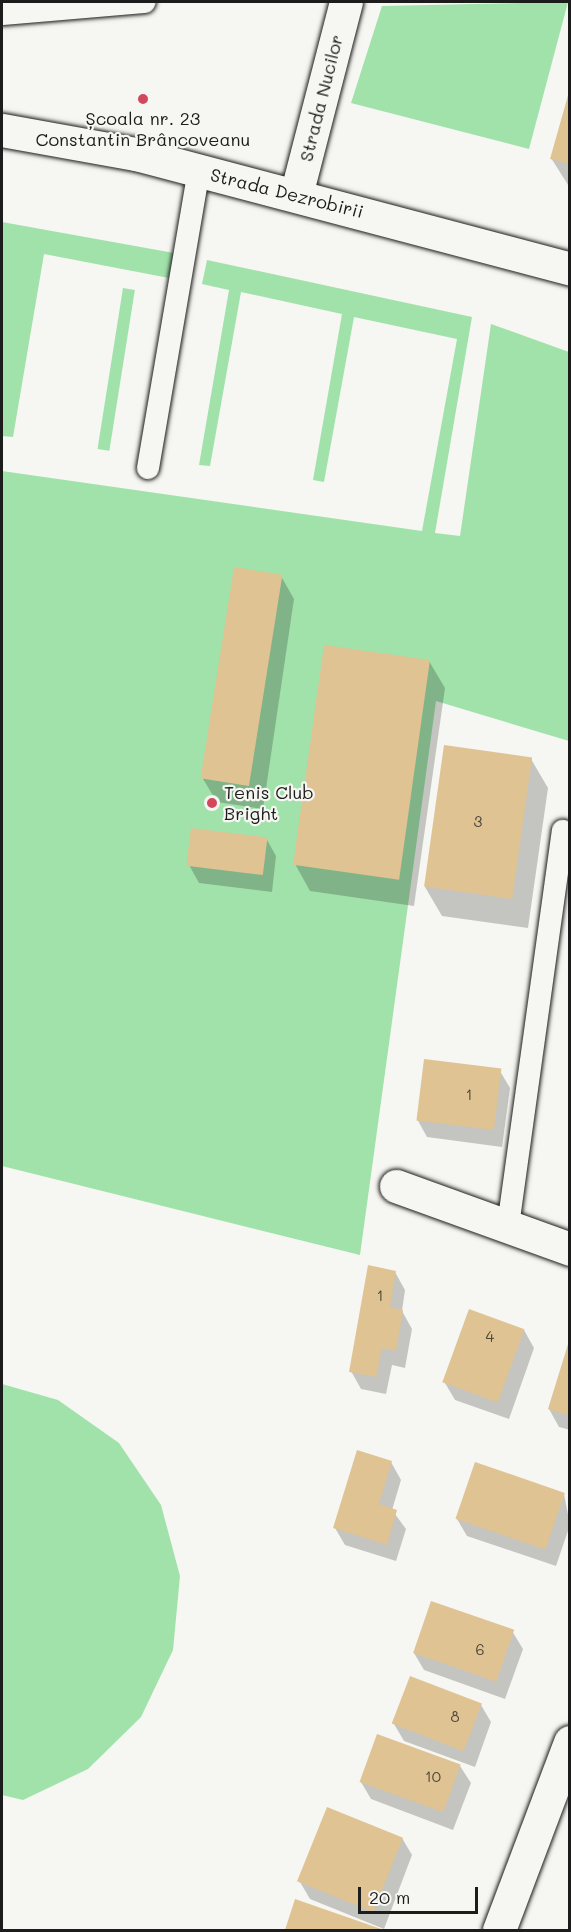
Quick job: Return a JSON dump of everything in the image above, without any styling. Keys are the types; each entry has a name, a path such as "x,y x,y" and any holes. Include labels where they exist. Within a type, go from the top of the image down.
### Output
{"street":[{"name":"Strada Nucilor","path":"296,195 346,2"},
{"name":"Strada Dezrobirii","path":"2,130 199,171 570,269"},
{"path":"396,1186 570,1249"},
{"path":"499,1930 570,1742"}],"lane":[{"path":"2,14 144,2"},
{"path":"148,468 199,171"},
{"path":"508,1226 563,831"}],"green space":[{"path":"568,2 529,149 351,103 382,6"},
{"path":"2,222 174,253 169,278 44,254 13,437 2,436"},
{"name":"Tenis Club Bright","path":"207,260 472,317 435,533 460,536 491,324 569,352 569,741 436,701 360,1255 2,1166 2,471 422,531 457,339 354,317 324,482 313,480 342,314 241,292 210,466 199,465 229,290 202,284"},
{"path":"123,288 135,290 109,451 98,449"},
{"path":"2,1384 58,1400 119,1443 161,1505 180,1576 173,1650 141,1717 88,1769 23,1800 2,1795"}],"building":[{"path":"570,92 570,164 550,159"},
{"path":"234,567 282,575 249,786 201,778"},
{"path":"324,645 430,660 399,880 293,865"},
{"path":"444,745 532,757 512,899 424,887"},
{"path":"191,828 267,837 263,875 186,866"},
{"path":"424,1059 501,1069 494,1130 416,1121"},
{"path":"368,1265 396,1271 390,1307 403,1310 396,1351 382,1348 376,1377 349,1372"},
{"path":"469,1309 524,1329 498,1402 442,1382"},
{"path":"570,1341 570,1416 548,1409"},
{"path":"357,1450 392,1461 379,1504 397,1510 387,1545 333,1528"},
{"path":"475,1462 565,1493 545,1550 455,1519"},
{"path":"431,1601 514,1630 496,1682 413,1653"},
{"path":"410,1676 482,1704 464,1751 392,1724"},
{"path":"377,1734 461,1764 443,1812 360,1782"},
{"path":"327,1807 403,1838 373,1912 297,1881"},
{"path":"295,1899 384,1930 285,1930"}],"place":[{"name":"Școala nr. 23 Constantin Brâncoveanu","path":"143,99"},
{"name":"Tenis Club Bright","path":"212,803"}]}
